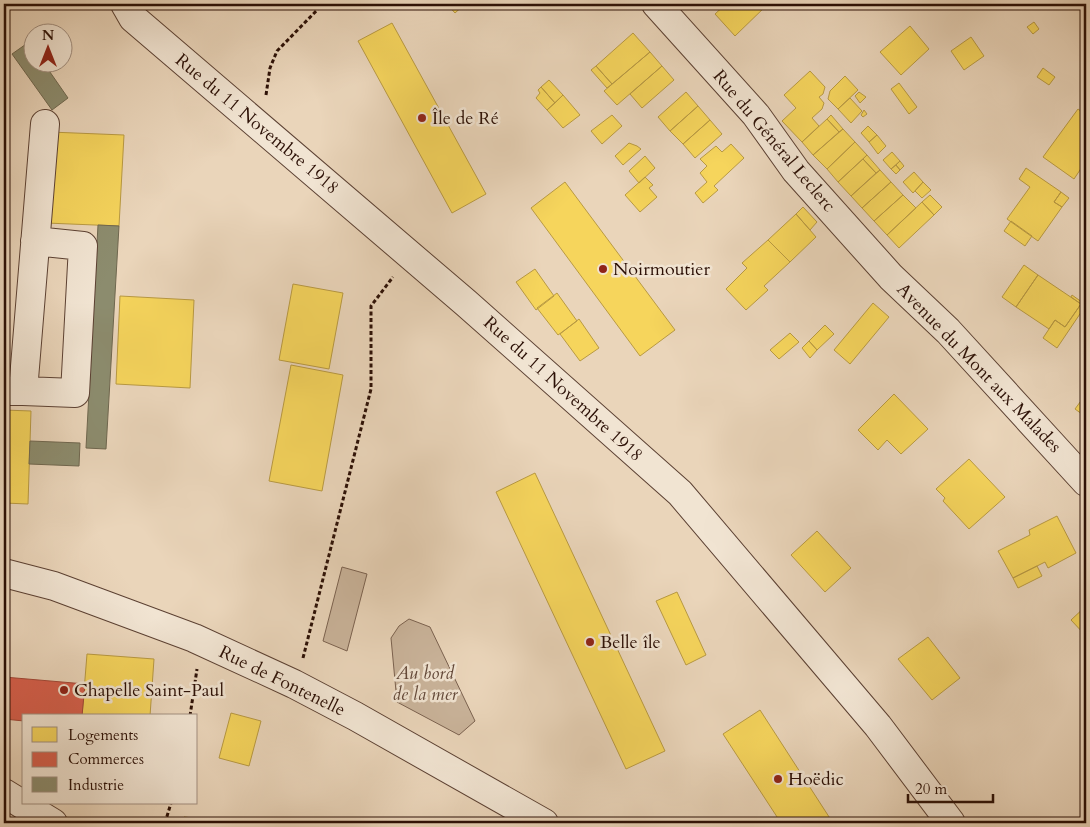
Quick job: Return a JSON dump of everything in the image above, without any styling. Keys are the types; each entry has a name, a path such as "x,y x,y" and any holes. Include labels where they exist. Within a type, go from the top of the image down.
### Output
{"street":[{"name":"Rue du 11 Novembre 1918","path":"125,4 133,18 466,303 680,493 878,726 951,823"},
{"name":"Rue du Général Leclerc","path":"656,4 756,114 796,171 892,278"},
{"path":"35,241 82,246 75,393 14,391 35,241 45,124"},
{"name":"Avenue du Mont aux Malades","path":"892,278 948,331 1086,482"},
{"name":"Rue de Fontenelle","path":"4,574 54,586 194,638 294,684 355,716 544,823"},
{"path":"4,793 22,804"},
{"path":"22,804 54,823"}],"path":[{"path":"261,128 270,68 278,51 323,4"},
{"path":"294,684 305,651 371,389 371,306 410,255"},
{"path":"190,714 197,670 207,645"},
{"path":"165,823 171,804"}],"green space":[{"path":"342,567 367,574 347,651 323,641"},
{"name":"Au bord de la mer","path":"409,619 430,627 475,721 459,735 397,702 391,638 399,626"}],"building: Logements":[{"path":"447,4 465,4 455,13"},
{"path":"726,4 768,4 735,36 715,14"},
{"path":"1034,22 1039,29 1033,34 1027,27"},
{"name":"Île de Ré","path":"392,23 486,194 452,213 358,41"},
{"path":"910,26 929,49 901,75 880,52"},
{"path":"633,33 650,52 612,84 596,66"},
{"path":"971,37 984,56 964,70 951,51"},
{"path":"650,52 662,66 617,105 604,91"},
{"path":"596,66 612,84 607,88 591,70"},
{"path":"662,66 674,80 642,108 630,94"},
{"path":"1043,68 1055,77 1049,85 1037,77"},
{"path":"810,71 825,87 823,94 819,97 824,103 822,109 812,118 819,126 802,142 782,121 796,108 784,95"},
{"path":"845,76 858,90 838,109 828,99 830,91"},
{"path":"549,80 563,95 555,103 541,87"},
{"path":"899,83 917,107 909,114 891,89"},
{"path":"541,87 555,103 547,110 536,98 540,93 538,90"},
{"path":"686,92 698,106 670,131 658,117"},
{"path":"859,92 866,97 860,103 855,96"},
{"path":"563,95 580,115 563,128 547,110"},
{"path":"850,98 862,111 851,123 838,109"},
{"path":"698,106 710,120 683,144 670,131"},
{"path":"1078,109 1086,115 1086,161 1074,179 1043,157"},
{"path":"864,110 867,114 863,117 861,115"},
{"path":"612,115 622,126 602,144 591,131"},
{"path":"831,115 843,129 839,132 827,119"},
{"path":"827,119 839,132 813,155 802,142"},
{"path":"710,120 722,134 695,158 683,144"},
{"path":"868,126 877,135 869,142 861,133"},
{"path":"843,129 855,142 827,169 813,155"},
{"path":"50,132 124,135 119,226 46,223"},
{"path":"877,135 886,146 878,154 869,142"},
{"path":"855,142 867,155 838,182 827,169"},
{"path":"629,143 641,149 623,165 615,156"},
{"path":"731,144 744,158 714,186 718,190 703,203 695,193 707,182 700,173 707,166 700,159 716,146 722,152"},
{"path":"892,152 900,161 891,169 883,160"},
{"path":"867,155 880,170 876,173 863,159"},
{"path":"645,156 655,168 639,183 629,171"},
{"path":"863,159 876,173 851,196 838,182"},
{"path":"900,161 904,166 900,170 896,165"},
{"path":"896,165 900,170 896,174 891,169"},
{"path":"1026,168 1061,192 1054,202 1062,207 1038,241 1007,219 1030,187 1019,179"},
{"path":"880,170 891,182 862,208 851,196"},
{"path":"914,172 923,182 913,193 903,182"},
{"path":"645,177 653,185 649,188 657,197 640,212 625,195"},
{"name":"Noirmoutier","path":"565,182 675,330 640,356 531,208"},
{"path":"891,182 903,195 874,221 862,208"},
{"path":"923,182 931,190 922,198 915,191"},
{"path":"1061,192 1069,198 1062,207 1054,202"},
{"path":"903,195 916,208 887,235 874,221"},
{"path":"930,195 942,207 934,215 922,202"},
{"path":"922,202 934,215 899,248 887,235"},
{"path":"803,207 817,222 810,230 796,214"},
{"path":"796,214 816,237 790,262 768,240"},
{"path":"1011,221 1032,236 1025,246 1004,231"},
{"path":"768,240 790,262 764,286 768,290 746,310 726,289 747,268 742,263"},
{"path":"1024,265 1038,275 1016,307 1002,297"},
{"path":"535,269 554,296 536,310 516,282"},
{"path":"1038,275 1081,304 1065,327 1055,320 1049,329 1016,307"},
{"path":"293,284 343,293 329,369 279,360"},
{"path":"557,293 577,321 558,335 537,308"},
{"path":"1072,295 1086,305 1057,348 1043,338 1055,320 1065,327 1081,304 1071,297"},
{"path":"120,296 194,300 190,388 116,384"},
{"path":"873,303 889,317 850,364 834,350"},
{"path":"579,319 599,348 580,361 560,334"},
{"path":"825,325 834,334 817,350 809,341"},
{"path":"790,333 799,342 779,359 770,350"},
{"path":"809,341 817,350 810,358 802,348"},
{"path":"291,365 343,375 322,491 269,481"},
{"path":"894,394 928,429 901,454 887,440 878,450 858,430"},
{"path":"1086,394 1086,417 1075,409"},
{"path":"4,410 31,411 28,504 4,503"},
{"path":"969,459 1005,497 969,529 943,501 945,498 936,489"},
{"name":"Belle île","path":"535,473 665,751 626,769 496,492"},
{"path":"1057,516 1076,553 1048,568 1045,562 1013,578 998,551 1030,535 1029,530"},
{"path":"817,531 851,568 825,592 791,555"},
{"path":"1037,566 1042,576 1018,588 1013,578"},
{"path":"677,592 706,655 686,665 656,601"},
{"path":"1086,606 1086,636 1071,620"},
{"path":"928,637 960,678 932,700 898,659"},
{"path":"87,654 154,659 150,714 82,714"},
{"name":"Hoëdic","path":"760,710 833,823 781,823 723,734"},
{"path":"231,713 261,721 249,766 219,758"},
{"path":"184,817 230,822 230,823 183,823"}],"building: Commerces":[{"path":"4,677 85,684 82,714 22,714 22,721 4,719"}],"building: Industrie":[{"path":"22,47 22,68 12,54"},
{"path":"25,72 50,72 68,98 52,110"},
{"path":"98,225 119,226 106,449 86,448"},
{"path":"30,441 80,443 79,466 29,464"}],"place":[{"name":"Île de Ré","path":"422,118"},
{"name":"Noirmoutier","path":"603,269"},
{"name":"Belle île","path":"590,642"},
{"name":"Chapelle Saint-Paul","path":"64,690"},
{"name":"Hoëdic","path":"778,779"}]}
